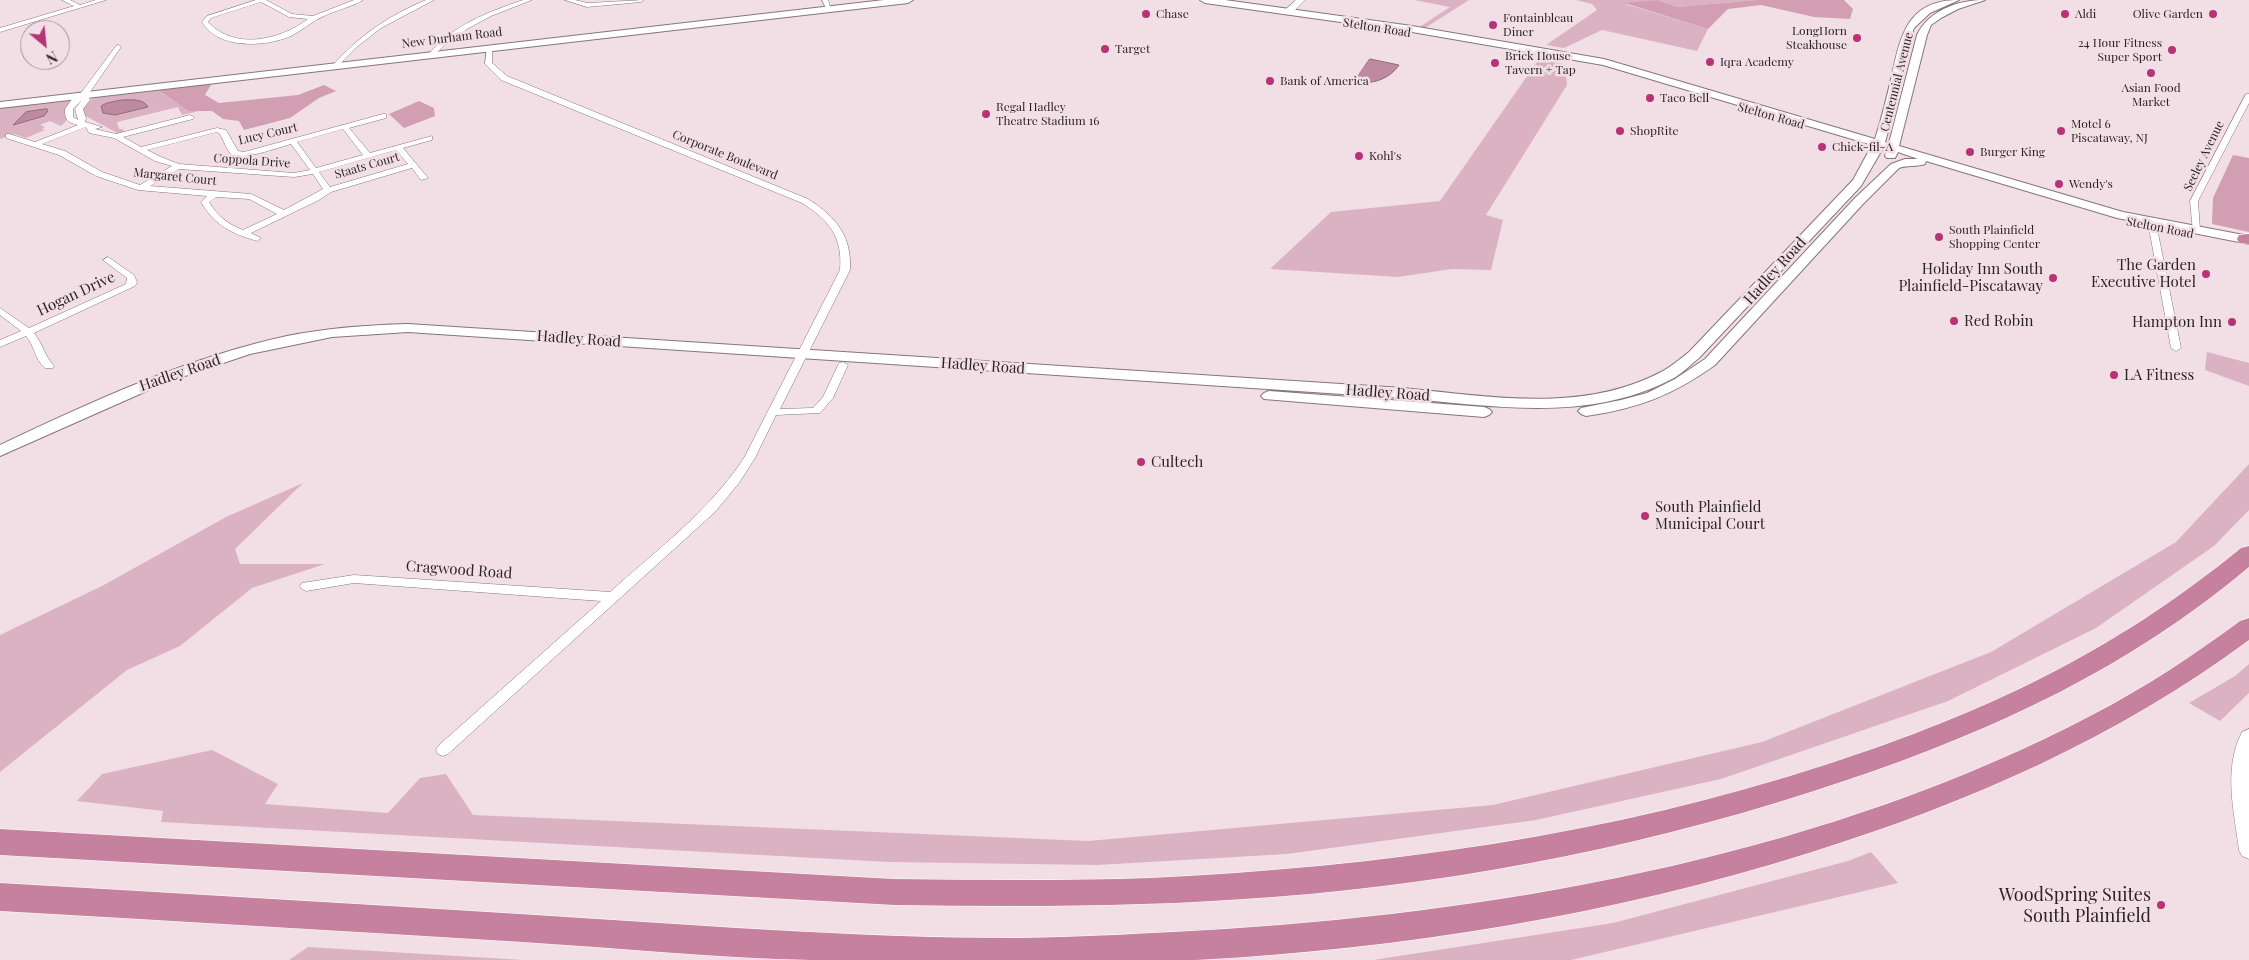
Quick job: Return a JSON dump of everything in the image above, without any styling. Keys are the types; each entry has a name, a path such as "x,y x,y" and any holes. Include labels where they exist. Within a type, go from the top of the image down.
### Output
{"highway":[{"path":"0,842 894,892 982,895 1084,894 1218,889 1403,871 1500,857 1667,822 1749,801 1812,782 1932,740 2020,701 2128,644 2205,591 2249,554"},
{"path":"0,897 692,939 990,952 1207,945 1382,930 1567,901 1677,878 1783,850 1892,814 1993,775 2085,731 2168,685 2249,628"}],"main road":[{"name":"New Durham Road","path":"0,104 335,66 827,4 908,0"},
{"name":"Stelton Road","path":"1206,0 1288,12 1598,65 1878,145"},
{"path":"1302,0 1312,10 1331,17"},
{"name":"Centennial Avenue","path":"1878,145 1896,80 1906,33 1922,14 1954,0"},
{"name":"Centennial Avenue","path":"1893,150 1922,35 1927,24 1955,7 1980,0"},
{"name":"Stelton Road","path":"1288,12 1547,51 1604,62 1893,150 2122,214 2248,240"},
{"name":"Hadley Road","path":"0,461 109,409 169,384 235,363 328,344 394,337 800,358 1403,393 1498,407 1600,399 1640,387 1668,375 1694,356 1857,183 1866,171 1878,145"},
{"name":"Stelton Road","path":"1893,150 1921,162 2076,208 2153,228 2240,243 2248,240"},
{"name":"Hadley Road","path":"1881,179 1893,150"},
{"name":"Hadley Road","path":"0,451 117,396 171,374 259,348 332,333 408,328 800,358 843,366 1569,413 1610,408 1656,395 1685,381 1710,362 1881,179 1898,163 1921,162"}],"street":[{"path":"65,0 80,7"},
{"path":"0,30 103,0"},
{"path":"314,18 291,16 262,0 215,15 205,22 233,41 250,42 286,35 314,18 360,0"},
{"path":"335,66 350,49 377,27 431,0"},
{"path":"432,54 445,39 466,25 494,12 529,0"},
{"path":"568,0 587,5 641,0"},
{"path":"1288,12 1302,0"},
{"path":"413,2 420,4"},
{"path":"68,131 63,128 72,121 69,118 69,110 75,101 84,95 118,47"},
{"name":"Corporate Boulevard","path":"489,47 489,64 504,78 805,201 822,211 836,226 844,244 846,264 845,270 800,358"},
{"path":"36,144 86,124 79,110 86,100 84,95"},
{"name":"Seeley Avenue","path":"2196,230 2194,201 2249,96"},
{"name":"Lucy Court","path":"141,150 217,130 223,132 234,152 239,154 382,116"},
{"path":"116,136 190,117"},
{"name":"Coppola Drive","path":"72,121 86,124 92,131 116,136 141,150 178,166 294,175 313,172 429,138"},
{"path":"344,126 368,156"},
{"name":"Margaret Court","path":"9,136 62,153 111,179 141,188 251,197 284,214"},
{"path":"292,140 313,172 328,190"},
{"path":"398,147 424,178"},
{"name":"Staats Court","path":"244,233 328,190 414,165"},
{"path":"141,188 178,166"},
{"path":"214,194 205,202 215,219 222,224 257,238"},
{"path":"2153,228 2176,348"},
{"name":"Hogan Drive","path":"0,344 130,286 132,282 131,277 108,260"},
{"path":"0,311 28,332 37,343 42,361 49,366"},
{"path":"443,750 711,509 735,480 800,358"},
{"path":"772,412 816,411 828,398 843,366"},
{"name":"Cragwood Road","path":"306,586 354,579 610,598"},
{"path":"2249,737 2245,745 2241,776 2249,850"}],"shaded area":[{"path":"1414,0 1469,0 1425,28 1418,28 1450,7"},
{"path":"1576,0 1657,0 1625,4 1708,29 1697,51 1602,30 1564,48 1546,45 1597,10 1592,4"},
{"path":"1657,0 1757,0 1677,7"},
{"path":"1657,0 1677,7 1757,0 1844,0 1853,9 1850,19 1814,17 1761,5 1728,9 1708,29 1624,3"},
{"path":"1370,59 1399,65 1385,78 1367,83 1355,81"},
{"path":"1539,59 1565,64 1567,85 1486,215 1503,220 1491,270 1452,269 1398,277 1270,269 1331,212 1440,201"},
{"path":"212,83 205,95 219,103 298,95 324,85 336,91 319,98 290,118 244,130 239,121 223,119 212,111 188,111 157,89"},
{"path":"157,89 188,111 199,111 182,115 178,107 117,122 119,129 123,129 124,132 119,134 84,115 83,107 99,96"},
{"path":"66,100 71,102 65,113 67,120 61,126 50,121 40,125 45,127 42,129 45,130 26,138 14,134 0,139 0,108"},
{"path":"122,100 140,101 148,107 115,115 103,113 101,106"},
{"path":"419,101 434,108 435,116 404,128 389,114"},
{"path":"47,109 48,111 44,116 13,125 26,112"},
{"path":"2233,155 2249,158 2249,232 2212,224 2213,198"},
{"path":"2207,352 2249,363 2249,386 2205,370"},
{"path":"2249,464 2249,510 2214,546 2096,628 1948,701 1721,779 1536,820 1287,854 1097,865 888,862 161,822 163,811 77,801 102,774 212,750 278,784 265,804 388,813 420,778 446,774 473,815 1088,841 1493,805 1762,742 1991,652 2176,542"},
{"path":"303,483 235,549 240,564 325,564 252,588 180,646 127,670 0,772 0,635 102,586 226,517"},
{"path":"2249,664 2249,693 2220,721 2189,703 2235,676"},
{"path":"1871,852 1898,883 1571,960 1373,960 1613,923 1848,861"},
{"path":"308,947 523,960 289,960"}],"place":[{"name":"Chase","path":"1146,14"},
{"name":"Aldi","path":"2065,14"},
{"name":"Olive Garden","path":"2213,14"},
{"name":"Fontainbleau Diner","path":"1493,25"},
{"name":"LongHorn Steakhouse","path":"1857,38"},
{"name":"Target","path":"1105,49"},
{"name":"24 Hour Fitness Super Sport","path":"2172,50"},
{"name":"Iqra Academy","path":"1710,62"},
{"name":"Brick House Tavern + Tap","path":"1495,63"},
{"name":"Asian Food Market","path":"2151,73"},
{"name":"Bank of America","path":"1270,81"},
{"name":"Taco Bell","path":"1650,98"},
{"name":"Regal Hadley Theatre Stadium 16","path":"986,114"},
{"name":"ShopRite","path":"1620,131"},
{"name":"Motel 6 Piscataway, NJ","path":"2061,131"},
{"name":"Chick-fil-A","path":"1822,147"},
{"name":"Burger King","path":"1970,152"},
{"name":"Kohl's","path":"1359,156"},
{"name":"Wendy's","path":"2059,184"},
{"name":"South Plainfield Shopping Center","path":"1939,237"},
{"name":"The Garden Executive Hotel","path":"2206,274"},
{"name":"Holiday Inn South Plainfield-Piscataway","path":"2053,278"},
{"name":"Red Robin","path":"1954,321"},
{"name":"Hampton Inn","path":"2232,322"},
{"name":"LA Fitness","path":"2114,375"},
{"name":"Cultech","path":"1141,462"},
{"name":"South Plainfield Municipal Court","path":"1645,516"},
{"name":"WoodSpring Suites South Plainfield","path":"2161,905"}]}
